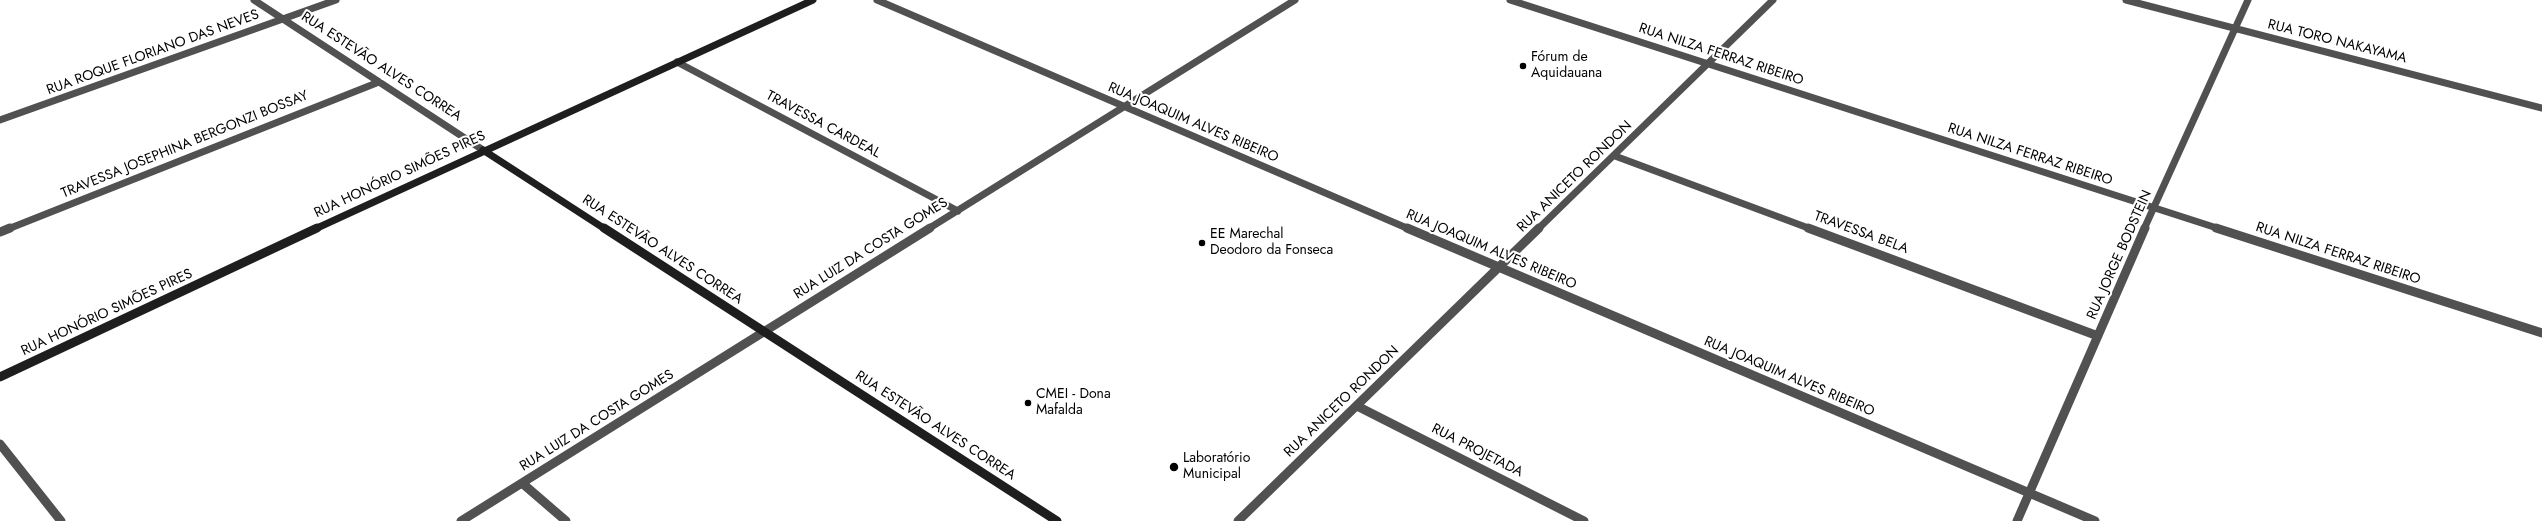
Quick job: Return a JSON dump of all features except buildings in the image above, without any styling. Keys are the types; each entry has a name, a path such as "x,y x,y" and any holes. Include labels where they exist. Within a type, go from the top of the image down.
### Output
{"main road":[{"name":"RUA HONÓRIO SIMÕES PIRES","path":"0,377 483,150 813,0"},
{"name":"RUA ESTEVÃO ALVES CORREA","path":"483,150 1057,521"}],"street":[{"name":"RUA ESTEVÃO ALVES CORREA","path":"254,0 483,150"},
{"name":"RUA ROQUE FLORIANO DAS NEVES","path":"0,120 336,0"},
{"name":"RUA JOAQUIM ALVES RIBEIRO","path":"877,0 1123,107 2095,521"},
{"name":"RUA LUIZ DA COSTA GOMES","path":"461,521 1295,0"},
{"name":"RUA NILZA FERRAZ RIBEIRO","path":"1510,0 2153,209 2542,333"},
{"name":"RUA ANICETO RONDON","path":"1238,521 1500,268 1773,0"},
{"name":"RUA TORO NAKAYAMA","path":"2126,0 2542,108"},
{"name":"RUA JORGE BODSTEIN","path":"2018,521 2153,209 2248,0"},
{"name":"TRAVESSA CARDEAL","path":"677,62 958,211"},
{"name":"TRAVESSA JOSEPHINA BERGONZI BOSSAY","path":"0,232 379,82"},
{"name":"TRAVESSA BELA","path":"1615,156 2098,336"},
{"name":"RUA PROJETADA","path":"1357,406 1584,521"},
{"path":"0,444 61,521"},
{"path":"522,483 566,521"}],"place":[{"name":"Fórum de Aquidauana","path":"1523,66"},
{"name":"EE Marechal Deodoro da Fonseca","path":"1202,243"},
{"name":"CMEI - Dona Mafalda","path":"1028,403"},
{"name":"Laboratório Municipal","path":"1174,467"}]}
